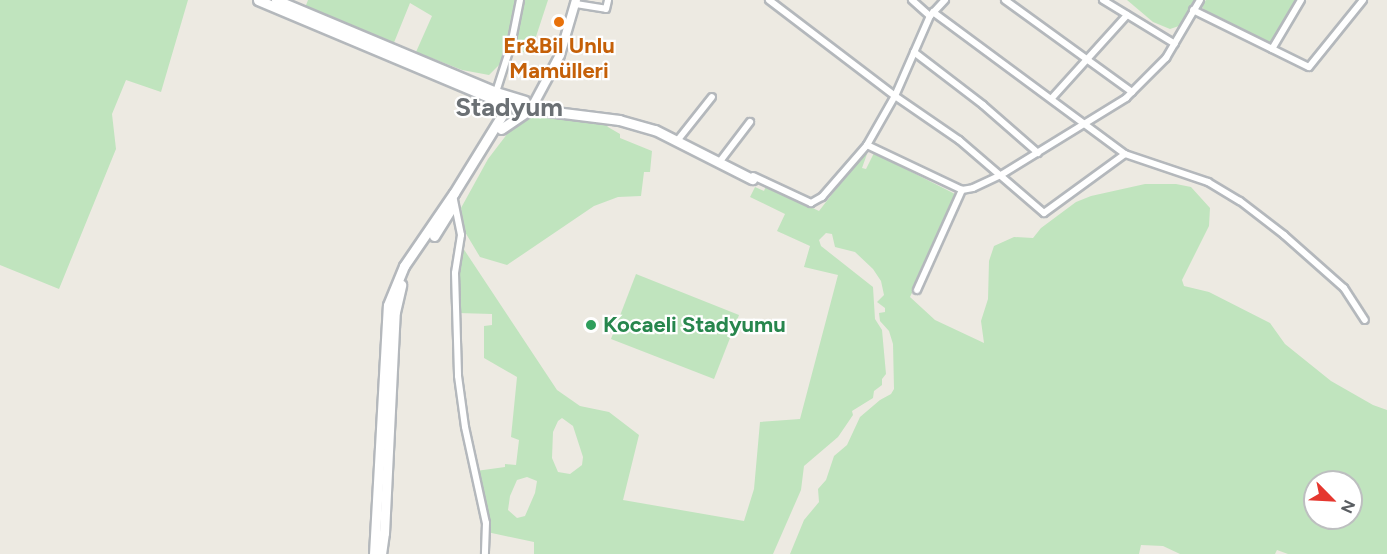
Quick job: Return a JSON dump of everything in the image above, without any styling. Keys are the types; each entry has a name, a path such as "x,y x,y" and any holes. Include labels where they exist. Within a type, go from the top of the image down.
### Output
{"main road":[{"path":"258,0 310,19 493,95 533,106 619,120 655,130 678,139 752,177"},
{"path":"276,0 310,19"},
{"path":"493,95 498,109 499,128"},
{"path":"381,554 395,312 399,291 406,274 499,128 513,100"},
{"path":"499,128 533,106"},
{"path":"678,139 752,177"},
{"path":"374,554 388,305 404,266 454,199"}],"street":[{"path":"493,95 511,45 520,0"},
{"path":"533,106 560,55 576,2 606,9 608,0"},
{"path":"769,0 895,96 959,140 1044,213 1125,154"},
{"path":"912,0 1087,123 1125,154 1208,182 1240,201 1284,235 1344,288 1365,320"},
{"path":"752,177 811,203 816,202 867,145 895,96 931,14 945,0"},
{"path":"1005,0 1132,92"},
{"path":"1103,0 1175,44"},
{"path":"867,145 962,190 973,188 1038,153 1132,92 1161,63 1175,44 1200,0"},
{"path":"1272,49 1301,0"},
{"path":"1193,10 1309,67 1363,0"},
{"path":"1052,98 1128,15"},
{"path":"914,52 983,105 1038,153"},
{"path":"678,139 712,97"},
{"path":"721,160 750,122"},
{"path":"917,290 962,190"},
{"path":"454,199 461,235 455,273 458,376 465,427 486,523 485,554"}],"green space":[{"path":"0,0 188,0 161,92 126,80 112,114 116,149 59,289 0,265"},
{"path":"308,0 516,0 502,62 489,75 462,70 416,52 432,16 410,3 391,50 303,13"},
{"path":"524,0 548,0 530,55 514,48"},
{"path":"1127,0 1195,0 1179,26 1170,29 1153,22"},
{"path":"1206,0 1297,0 1271,45 1207,13 1201,6"},
{"path":"534,112 603,120 608,127 620,134 620,138 652,151 650,172 644,172 641,196 618,197 594,206 507,265 480,257 465,232 461,208 488,159 511,129"},
{"path":"864,153 867,154 862,168 866,169 874,153 957,195 910,297 935,320 984,343 981,321 988,299 989,261 994,246 1014,237 1033,238 1041,228 1076,202 1091,196 1145,184 1176,184 1191,187 1210,208 1209,226 1182,280 1184,286 1209,292 1270,323 1285,344 1331,381 1373,405 1387,410 1387,554 1288,554 1277,550 1275,554 1180,554 1163,546 1141,545 1139,554 790,554 804,520 819,502 818,489 826,480 834,456 847,445 860,417 891,394 894,389 893,344 889,331 880,321 879,313 885,312 885,308 877,302 884,295 881,281 873,269 855,252 835,247 832,234 826,233 819,240 821,246 873,287 875,319 882,330 886,374 882,379 882,385 874,391 873,398 852,411 853,415 838,437 804,466 801,490 773,554 534,554 534,542 487,532 476,471 505,467 505,464 516,465 519,440 511,437 517,377 484,358 484,326 492,325 492,314 458,313 461,245 557,390 580,406 609,412 639,435 623,500 744,521 754,489 760,422 800,419 838,275 804,267 810,246 777,231 785,214 750,197 755,187 764,191 766,186 819,211","holes":["562,418 573,426 583,457 582,465 570,474 558,472 552,458 553,432","527,477 537,481 535,493 525,516 517,518 508,510 510,496 517,480"]},
{"name":"Kocaeli Stadyumu","path":"636,274 739,315 714,379 611,339"}],"place":[{"name":"Er&Bil Unlu Mamülleri","path":"559,22"},
{"name":"Kocaeli Stadyumu","path":"591,325"}],"district":[{"name":"Stadyum","path":"509,108"}]}
